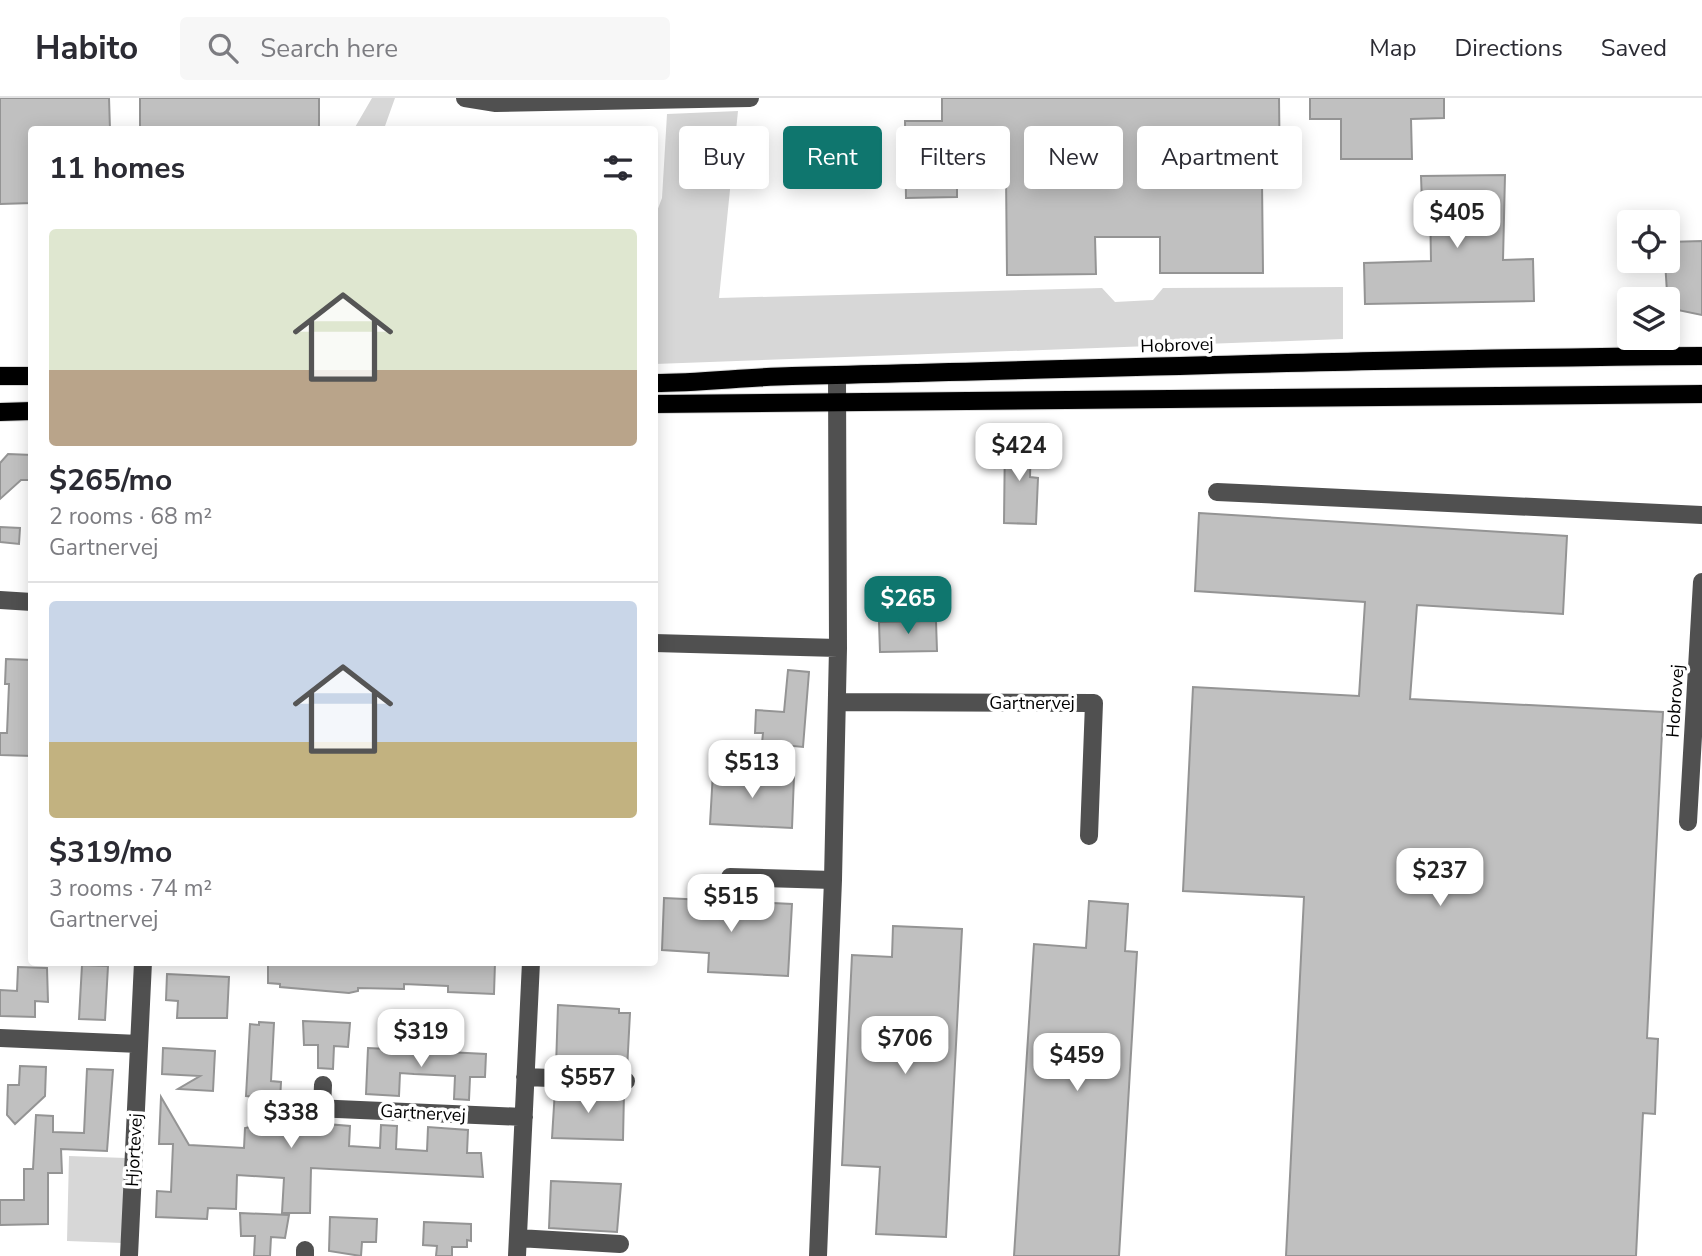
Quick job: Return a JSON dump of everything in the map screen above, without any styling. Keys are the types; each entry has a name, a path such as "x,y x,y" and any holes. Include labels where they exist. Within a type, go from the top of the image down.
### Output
{"main road":[{"name":"Hobrovej","path":"658,383 1345,360 1702,356"},
{"path":"0,376 28,376"},
{"path":"658,404 1702,394"},
{"path":"0,412 28,411"}],"street":[{"path":"466,98 496,103 750,98"},
{"path":"818,1256 833,880 837,702 837,375"},
{"path":"1217,492 1602,521 1702,515"},
{"name":"Hobrovej","path":"1688,822 1702,582"},
{"path":"0,600 28,602"},
{"path":"658,643 838,648"},
{"name":"Gartnervej","path":"837,702 1094,703 1088,836"},
{"path":"730,877 833,880"},
{"name":"Hjortevej","path":"129,1256 143,966"},
{"path":"517,1256 531,966"},
{"path":"0,1038 139,1044"},
{"path":"525,1077 626,1082"},
{"path":"322,1108 323,1085"},
{"name":"Gartnervej","path":"291,1107 524,1117"},
{"path":"518,1238 620,1244"}],"shaded area":[{"path":"372,98 395,98 385,126 356,126"},
{"path":"738,111 736,126 679,126 679,189 730,189 719,298 1102,288 1115,302 1153,300 1163,288 1343,287 1343,339 658,364 658,208 662,198 667,114"},
{"path":"69,1156 126,1158 123,1243 67,1241"}],"building":[{"path":"0,98 109,98 110,126 28,126 28,203 0,204"},
{"path":"140,98 319,98 319,126 140,126"},
{"path":"942,98 1279,98 1279,126 1137,126 1137,189 1262,189 1263,273 1160,273 1160,237 1095,237 1096,274 1007,275 1006,189 1010,189 1010,126 905,126 905,121 942,121"},
{"path":"1310,98 1444,98 1444,118 1411,119 1412,159 1341,159 1341,119 1310,119"},
{"path":"1505,175 1503,260 1533,259 1534,301 1365,304 1364,263 1431,261 1430,203 1422,203 1421,176"},
{"path":"906,189 957,189 957,197 906,198"},
{"path":"1702,241 1702,315 1680,310 1680,287 1667,287 1666,273 1680,273 1680,242"},
{"path":"1005,437 1031,438 1030,477 1038,478 1036,524 1004,523"},
{"path":"8,454 28,455 28,480 21,480 0,499 0,463"},
{"path":"1199,513 1567,536 1563,614 1417,605 1410,699 1663,712 1647,1038 1658,1039 1655,1114 1643,1113 1636,1256 1286,1256 1304,897 1183,891 1193,687 1359,696 1365,602 1195,591"},
{"path":"0,527 20,528 19,544 0,542"},
{"path":"936,621 937,651 880,652 879,622"},
{"path":"6,659 28,660 28,756 0,755 0,733 7,733 9,684 5,684"},
{"path":"788,670 809,672 803,747 762,743 763,733 755,733 756,710 784,712"},
{"path":"713,772 794,776 792,828 710,824"},
{"path":"664,898 792,904 788,976 708,972 709,953 662,950"},
{"path":"1089,901 1128,904 1125,951 1137,952 1119,1256 1014,1256 1034,944 1086,948"},
{"path":"893,926 962,929 946,1237 876,1234 880,1167 842,1165 852,955 892,957"},
{"path":"82,966 108,966 105,1020 79,1019"},
{"path":"268,966 495,966 494,994 448,992 448,986 404,984 404,989 358,988 358,991 349,993 280,987 280,984 268,983"},
{"path":"18,967 47,968 48,1002 35,1001 35,1017 0,1016 0,990 17,991"},
{"path":"167,974 229,977 227,1018 177,1018 178,1001 166,1000"},
{"path":"558,1005 619,1009 619,1013 630,1013 627,1070 556,1067"},
{"path":"303,1021 350,1023 348,1047 334,1046 333,1069 318,1068 318,1045 304,1045"},
{"path":"259,1022 274,1023 271,1081 281,1082 279,1120 350,1126 349,1146 380,1148 381,1125 397,1126 396,1149 427,1151 428,1127 468,1130 467,1153 481,1153 483,1177 311,1168 310,1213 282,1213 284,1178 237,1175 236,1209 208,1208 207,1219 156,1217 157,1191 171,1192 173,1144 159,1144 161,1097 189,1145 244,1148 245,1128 255,1126 257,1097 246,1096 250,1024 259,1025"},
{"path":"163,1048 215,1051 213,1091 178,1089 200,1076 162,1074"},
{"path":"368,1048 486,1054 485,1077 470,1077 469,1100 454,1099 455,1076 400,1073 399,1096 366,1094"},
{"path":"20,1066 46,1067 45,1096 15,1124 7,1115 8,1085 19,1085"},
{"path":"87,1069 113,1070 107,1151 61,1149 62,1173 48,1173 48,1224 0,1225 0,1200 24,1200 24,1169 33,1169 36,1115 53,1116 53,1132 84,1133"},
{"path":"555,1090 624,1092 623,1140 552,1138"},
{"path":"551,1181 621,1184 617,1232 549,1228"},
{"path":"240,1213 289,1215 285,1238 271,1237 270,1256 254,1256 255,1236 241,1236"},
{"path":"330,1217 377,1219 376,1242 362,1242 361,1256 329,1251"},
{"path":"424,1222 471,1224 471,1241 467,1240 467,1247 452,1247 452,1256 436,1256 437,1246 423,1245"}]}
